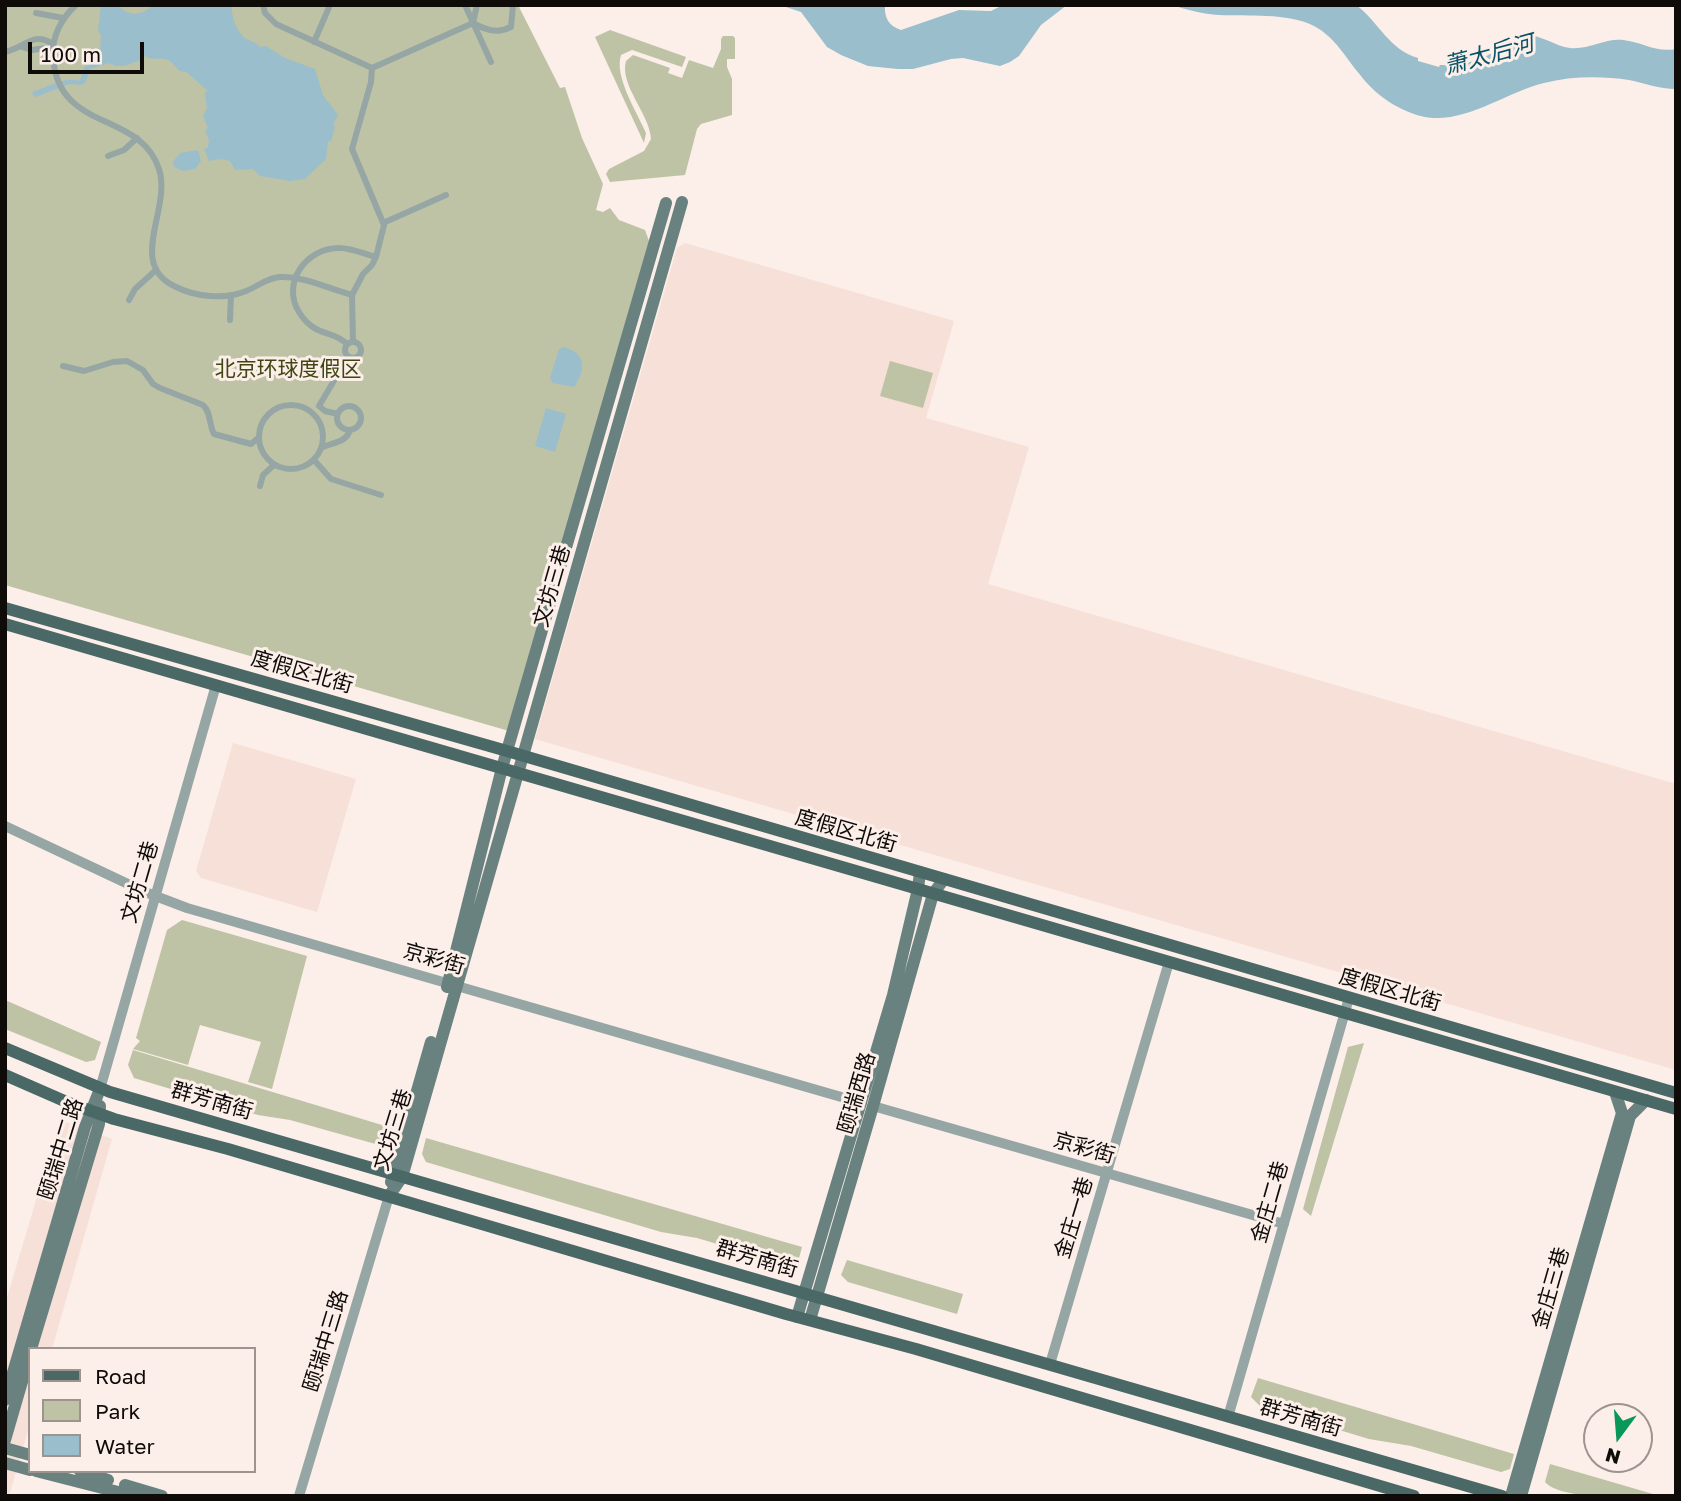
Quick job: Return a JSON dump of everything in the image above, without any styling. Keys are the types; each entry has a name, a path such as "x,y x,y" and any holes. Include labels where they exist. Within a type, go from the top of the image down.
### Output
{"main road":[{"name":"文坊三巷","path":"388,1196 397,1175 519,773 682,202"},
{"name":"文坊三巷","path":"453,984 502,768 666,203"},
{"name":"度假区北街","path":"5,608 507,751 1676,1093"},
{"name":"度假区北街","path":"5,624 1676,1109"},
{"name":"颐瑞西路","path":"868,1104 920,872"},
{"name":"颐瑞西路","path":"803,1319 933,894 944,878"},
{"path":"1308,1002 1313,1000 1315,995 1313,988"},
{"path":"1381,1023 1381,1013 1386,1009"},
{"name":"群芳南街","path":"5,1048 100,1089 1502,1496"},
{"name":"群芳南街","path":"5,1075 95,1112 1414,1496"},
{"name":"颐瑞中二路","path":"32,1347 100,1089"},
{"name":"金庄三巷","path":"1511,1496 1622,1113 1615,1092"},
{"name":"金庄三巷","path":"1521,1496 1630,1116 1646,1100"},
{"name":"颐瑞中二路","path":"5,1400 95,1112"},
{"path":"5,1440 28,1361"},
{"path":"5,1448 28,1454"},
{"path":"5,1462 28,1469"},
{"path":"44,1473 134,1496"},
{"path":"86,1473 162,1496"}],"street":[{"path":"76,5 63,18 54,35 55,75 62,92 79,107 137,138 152,154 162,179 163,190 153,237 152,261 163,280 176,288 222,297 248,291 267,278 295,278 352,295"},
{"path":"263,5 265,13 276,24 372,68 473,23"},
{"path":"314,41 330,5"},
{"path":"465,5 491,62"},
{"path":"473,23 477,5"},
{"path":"473,23 485,29 505,30 511,27 513,5"},
{"path":"36,13 63,18"},
{"path":"5,52 22,47 34,39 43,38 53,46"},
{"path":"22,47 32,50 53,46"},
{"path":"348,357 344,349 350,343 352,295 376,257 383,223 352,149 372,68"},
{"path":"108,156 132,145 137,138"},
{"path":"383,223 446,195"},
{"path":"348,357 355,358 361,352 360,346 321,333 305,320 295,302 295,278 304,263 318,253 331,249 341,248 376,257"},
{"path":"129,300 135,289 156,270"},
{"path":"230,320 231,295"},
{"path":"313,414 348,357"},
{"path":"63,366 85,371 113,362 127,361 144,370 153,384 203,405 214,434 251,444 258,438 264,420 278,408 296,405 313,414 321,426 321,448 314,460 307,465 291,469 275,465 263,453 258,438"},
{"path":"321,448 348,437 350,430 361,423 359,410 348,405 338,414"},
{"path":"319,407 338,414"},
{"path":"338,414 340,425 350,430"},
{"path":"314,460 331,480 381,495"},
{"path":"260,486 263,475 275,465"},
{"name":"文坊二巷","path":"100,1089 216,685"},
{"name":"京彩街","path":"5,826 187,908 1284,1224"},
{"name":"金庄一巷","path":"1051,1364 1169,962"},
{"name":"金庄二巷","path":"1228,1417 1349,998"},
{"name":"颐瑞中三路","path":"299,1496 388,1196"}],"shaded area":[{"path":"685,243 954,321 926,418 1029,447 988,584 1676,784 1676,1070 535,739 677,248"},
{"path":"233,743 356,779 317,912 201,878 196,871"},
{"path":"60,1120 112,1139 53,1347 28,1347 28,1431 9,1496 5,1496 5,1304"}],"green space":[{"name":"北京环球度假区","path":"5,5 518,5 560,88 565,87 582,138 603,184 596,210 603,212 610,208 619,220 645,230 649,241 509,731 5,585"},
{"path":"610,30 686,57 682,67 632,50 621,55 623,84 646,133 644,143 595,37"},
{"path":"723,36 735,38 735,59 727,59 732,79 732,115 701,124 697,129 685,175 610,182 606,174 609,169 644,151 651,139 646,120 627,80 626,61 633,55 670,68 668,73 682,78 689,60 713,68"},
{"path":"890,361 933,373 923,408 880,396"},
{"path":"182,920 307,956 272,1089 248,1082 261,1042 200,1025 188,1065 133,1049 140,1041 136,1038 167,930"},
{"path":"5,1000 101,1042 95,1060 86,1062 5,1029"},
{"path":"1364,1043 1311,1216 1303,1209 1348,1047"},
{"path":"133,1050 392,1128 388,1142 379,1145 290,1120 258,1115 134,1078 128,1065"},
{"path":"426,1138 802,1247 798,1262 788,1265 697,1238 661,1232 426,1162 422,1154"},
{"path":"847,1260 963,1294 957,1314 848,1282 841,1275"},
{"path":"1258,1378 1514,1454 1510,1469 1501,1472 1411,1446 1369,1439 1260,1406 1251,1397"},
{"path":"1550,1464 1660,1496 1598,1496 1566,1492 1545,1482"}],"water":[{"path":"101,5 117,5 126,12 135,14 153,5 232,5 235,23 245,38 260,47 266,46 285,58 315,69 323,95 338,115 333,125 335,127 331,141 328,141 326,159 305,179 290,181 260,176 253,169 235,170 230,161 209,161 204,149 208,147 209,140 205,131 208,128 203,116 207,108 207,90 165,59 144,56 141,60 124,66 109,63 90,69 86,82 82,85 69,84 36,97 32,94 34,91 69,80 80,81 84,67 103,60 100,50 101,35 98,31"},
{"path":"780,5 885,5 888,21 901,30 959,10 991,11 1003,5 1067,5 1041,25 1019,56 1000,66 963,58 913,69 898,69 868,66 841,55 827,47 801,12"},
{"name":"萧太后河","path":"1172,5 1356,5 1399,49 1418,58 1418,61 1439,67 1479,59 1520,35 1536,36 1570,48 1616,40 1630,41 1662,50 1676,49 1676,89 1619,79 1565,79 1530,87 1461,115 1433,118 1413,114 1375,91 1334,42 1314,26 1292,19 1213,14"},
{"path":"198,150 201,161 195,169 183,171 174,167 173,162 180,153"},
{"path":"564,347 577,354 582,363 581,374 574,387 553,383 550,378 559,349"},
{"path":"546,408 566,414 555,452 535,446"}]}
